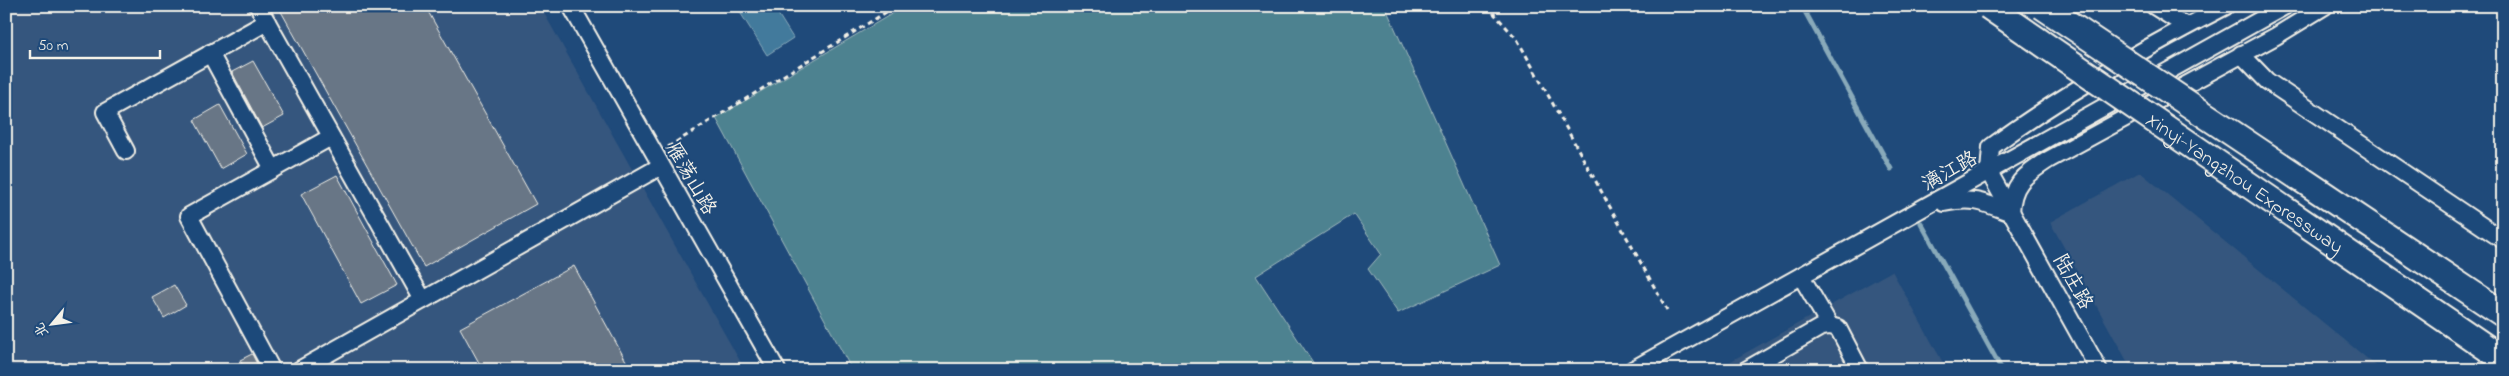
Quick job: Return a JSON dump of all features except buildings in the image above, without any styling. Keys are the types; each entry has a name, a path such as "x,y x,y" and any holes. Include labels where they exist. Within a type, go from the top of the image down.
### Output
{"highway":[{"name":"Xinyi-Yangzhou Expressway","path":"1988,6 2503,359"},
{"name":"Xinyi-Yangzhou Expressway","path":"2042,6 2503,314"}],"street":[{"path":"258,6 423,300"},
{"name":"雁荡山路","path":"571,6 777,370"},
{"path":"2154,6 2186,26"},
{"path":"1989,172 1991,147 2017,128 2186,26 2226,6"},
{"name":"漓江路","path":"1632,370 2285,6"},
{"path":"1930,205 1967,198 1985,202 2011,213 2012,195 2027,175 2048,160 2242,54 2325,6"},
{"path":"126,151 104,112 267,22"},
{"path":"210,53 273,169"},
{"path":"2242,54 2267,81 2503,240"},
{"path":"272,370 189,216 331,137"},
{"path":"299,370 423,300 658,161"},
{"name":"陆庄路","path":"1989,172 2099,370"},
{"path":"1801,276 1830,326"},
{"path":"1746,370 1821,327 1830,326 1838,328 1860,370"}],"path":[{"path":"658,161 896,6"},
{"path":"1487,6 1517,39 1667,310"}],"shaded area":[{"path":"6,6 540,6 745,370 6,370"},
{"path":"736,6 773,6 793,38 767,55"},
{"path":"2140,172 2381,370 2132,370 2050,222"},
{"path":"1892,271 1947,370 1715,370"}],"green space":[{"path":"905,6 1385,6 1500,265 1398,313 1368,269 1381,254 1354,214 1256,276 1318,370 852,370 716,118"}],"waterway":[{"path":"1802,6 1891,169"},
{"path":"1921,223 2002,370"}]}
